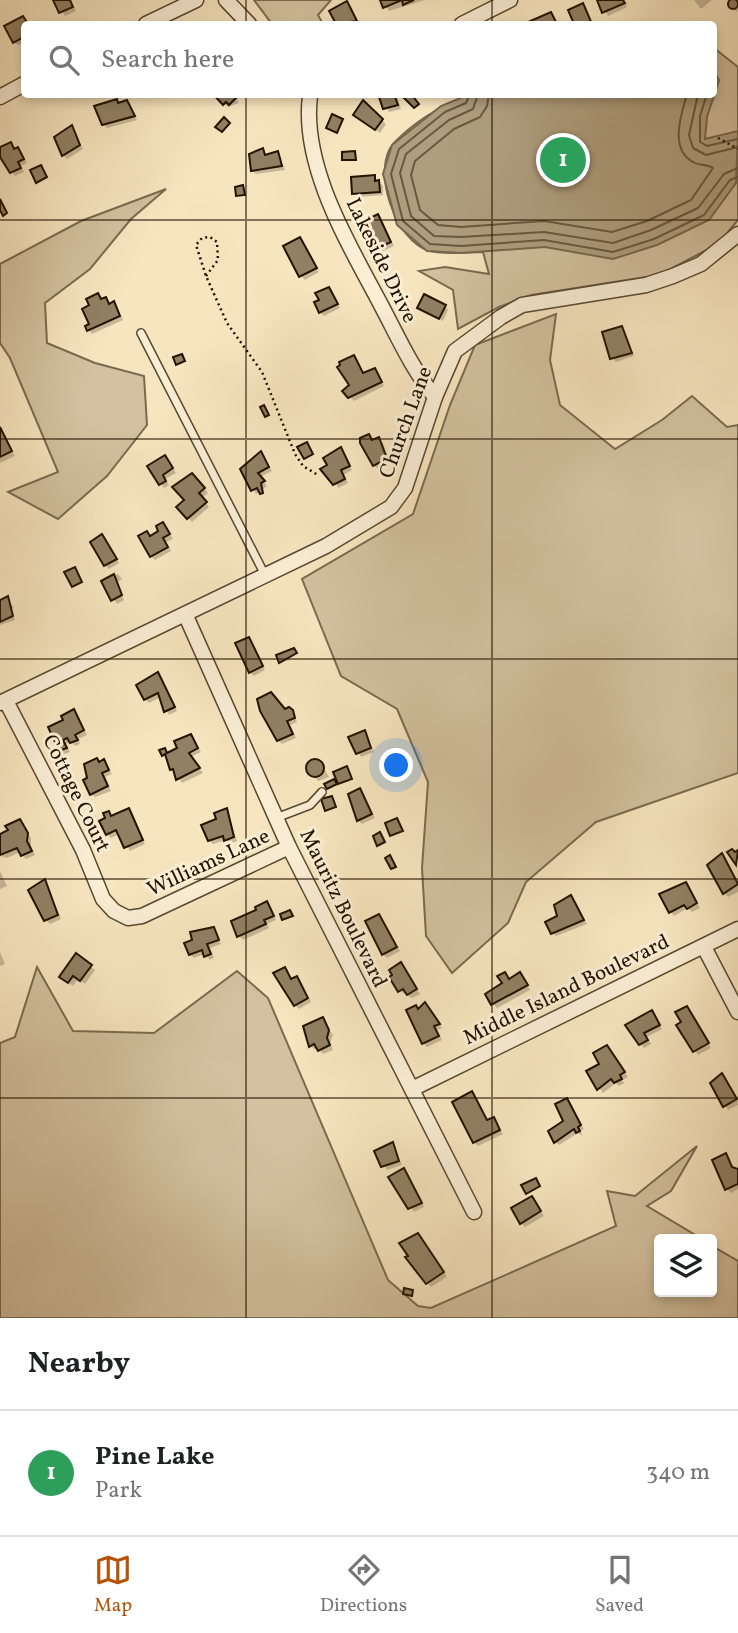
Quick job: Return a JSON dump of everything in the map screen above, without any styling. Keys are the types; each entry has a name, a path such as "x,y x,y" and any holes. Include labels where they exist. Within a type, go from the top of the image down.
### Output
{"street":[{"path":"152,21 196,0"},
{"path":"226,0 246,21"},
{"path":"468,21 510,0"},
{"path":"0,97 21,86"},
{"name":"Lakeside Drive","path":"311,98 309,108 319,169 341,230 399,344 435,397"},
{"name":"Church Lane","path":"3,702 186,616 326,546 391,507 405,488 435,397 455,351 522,304 646,285 701,264 738,234"},
{"name":"Mauritz Boulevard","path":"186,616 289,847 474,1213"},
{"name":"Cottage Court","path":"3,702 107,904"},
{"name":"Williams Lane","path":"107,904 128,918 142,916 289,847"},
{"name":"Middle Island Boulevard","path":"412,1089 738,929"},
{"path":"704,947 738,1012"}],"lane":[{"path":"141,333 266,576"},
{"path":"276,818 310,804 322,792"}],"path":[{"path":"718,138 738,149"},
{"path":"206,276 218,260 217,242 210,237 202,238 197,246 206,276 227,323 262,372 287,439 303,466 318,475"}],"shaded area":[{"path":"254,0 331,0 318,15 321,21 270,21"},
{"path":"717,50 738,67 738,220 718,244 659,275 531,295 499,307 458,329 453,290 419,271 445,267 489,274 483,252 436,252 418,245 397,220 390,204 385,170 387,155 394,143 430,114 463,98 717,98"},
{"path":"166,189 131,219 90,269 45,303 47,343 95,363 144,376 147,425 107,476 58,519 8,492 58,472 10,358 0,343 0,264 81,221"},
{"path":"556,314 550,360 560,405 615,449 662,420 692,396 727,427 738,425 738,773 596,822 526,882 508,923 452,973 426,936 422,868 428,782 397,709 341,676 302,579 413,514 450,405 475,345"},
{"path":"37,967 73,1031 154,1033 237,971 268,998 388,1280 418,1306 431,1308 616,1226 607,1191 635,1196 697,1146 671,1191 647,1206 694,1234 654,1234 654,1297 717,1297 717,1249 738,1261 738,1318 0,1318 0,1043 15,1037"}],"water":[{"path":"460,98 713,98 707,117 705,139 738,131 736,183 709,220 657,245 613,259 545,247 461,253 427,251 397,225 383,174 392,145 441,106"}],"building":[{"path":"733,-1 738,4 733,9 728,4"},
{"path":"53,0 70,0 73,7 59,13"},
{"path":"380,0 402,0 383,8"},
{"path":"597,0 623,0 625,3 602,13"},
{"path":"347,1 357,21 334,21 329,11"},
{"path":"583,3 591,21 573,21 568,10"},
{"path":"551,12 556,21 530,21"},
{"path":"23,16 26,21 21,21 21,39 13,43 4,26"},
{"path":"217,98 236,98 229,105 226,102 223,105"},
{"path":"379,98 395,98 398,105 383,109"},
{"path":"404,98 414,98 419,104 414,108"},
{"path":"117,99 118,103 127,100 135,116 102,125 94,106"},
{"path":"363,100 383,119 375,130 353,115"},
{"path":"332,114 343,119 337,133 326,128"},
{"path":"224,117 230,123 222,132 215,127"},
{"path":"72,125 80,145 62,156 54,137"},
{"path":"11,142 14,149 18,147 24,159 18,162 21,168 10,173 0,157 0,147"},
{"path":"263,148 265,155 278,151 282,166 251,171 249,154"},
{"path":"355,151 356,160 342,160 342,152"},
{"path":"41,165 47,177 36,183 30,170"},
{"path":"375,175 375,181 379,180 380,192 352,194 351,177"},
{"path":"243,185 245,195 236,196 235,187"},
{"path":"0,199 7,213 3,216 0,210"},
{"path":"378,214 391,242 376,249 362,222"},
{"path":"300,237 317,268 299,277 283,246"},
{"path":"329,287 338,304 319,313 314,302 319,300 315,293"},
{"path":"98,293 101,299 106,297 109,304 114,301 120,316 87,331 85,326 89,324 82,309 89,305 86,299"},
{"path":"424,294 446,305 439,319 417,308"},
{"path":"622,326 632,353 610,359 602,332"},
{"path":"182,354 185,361 176,365 173,357"},
{"path":"354,355 363,373 375,368 382,382 348,398 342,391 349,385 337,367 339,362"},
{"path":"264,405 269,415 265,417 260,407"},
{"path":"0,427 12,451 0,457"},
{"path":"369,434 372,440 379,437 387,459 373,466 360,443 360,438"},
{"path":"307,442 313,454 304,459 297,447"},
{"path":"341,447 350,466 341,470 345,479 333,485 320,469 327,465 323,458"},
{"path":"261,451 269,467 258,473 265,481 261,483 263,493 260,494 257,488 251,491 240,469"},
{"path":"165,455 173,468 163,475 166,481 159,485 147,466"},
{"path":"192,473 205,488 199,493 207,502 187,519 176,507 184,500 172,487"},
{"path":"163,522 170,534 163,538 168,547 150,557 138,536 147,531 150,536 158,531 156,526"},
{"path":"102,534 117,559 104,566 90,542"},
{"path":"75,567 82,582 72,587 64,572"},
{"path":"114,574 122,595 111,601 101,581"},
{"path":"8,596 13,616 0,622 0,600"},
{"path":"249,637 263,666 249,673 235,643"},
{"path":"294,648 297,653 279,663 276,655"},
{"path":"158,672 175,707 164,712 158,693 144,700 136,685"},
{"path":"271,692 285,709 289,707 293,710 295,718 287,721 293,734 277,741 260,711 257,699"},
{"path":"74,709 84,730 75,735 78,740 70,743 67,738 63,740 67,748 59,751 48,727 63,720 61,716"},
{"path":"365,730 371,748 356,754 348,737"},
{"path":"191,734 198,748 189,753 200,768 176,780 165,754 162,756 159,750 165,748 167,753 177,748 174,741"},
{"path":"97,758 99,762 104,759 109,770 102,773 108,786 90,795 83,780 87,778 84,764"},
{"path":"315,759 321,762 324,768 321,774 315,777 309,774 306,768 309,762"},
{"path":"347,766 352,779 338,784 333,772"},
{"path":"334,779 337,784 327,789 324,784"},
{"path":"360,788 372,814 357,821 348,794"},
{"path":"332,796 336,807 325,811 321,799"},
{"path":"129,808 143,840 124,848 116,830 106,835 99,821 105,818 103,813 109,811 111,816"},
{"path":"227,808 234,837 224,841 223,836 208,841 201,825 216,819 214,813"},
{"path":"397,818 403,831 390,836 385,823"},
{"path":"20,819 28,833 27,841 32,851 21,856 17,848 0,855 0,834 8,830 5,826"},
{"path":"380,832 385,842 377,846 373,836"},
{"path":"732,849 735,852 738,850 736,865 727,852"},
{"path":"722,853 738,884 723,894 707,865"},
{"path":"390,855 396,867 391,869 385,858"},
{"path":"45,879 58,915 44,921 28,890"},
{"path":"686,882 697,903 687,909 684,905 669,913 659,894"},
{"path":"571,895 584,920 551,934 545,922 557,916 554,905"},
{"path":"267,901 274,916 264,920 266,924 237,937 231,921 256,910 255,907"},
{"path":"290,910 293,916 282,920 280,914"},
{"path":"379,914 397,947 382,955 365,921"},
{"path":"214,927 219,940 207,944 211,954 204,957 202,950 189,955 184,943 192,940 190,932"},
{"path":"76,953 92,965 80,981 73,976 68,983 59,977"},
{"path":"401,962 417,989 407,995 403,989 398,992 389,977 392,975 389,970"},
{"path":"285,967 291,979 297,976 308,998 294,1006 273,973"},
{"path":"505,972 509,979 520,972 528,985 491,1005 485,994 502,983 497,976"},
{"path":"425,1002 440,1024 434,1026 439,1036 422,1044 406,1010 416,1005 418,1009"},
{"path":"687,1006 709,1043 693,1052 676,1025 681,1022 675,1012"},
{"path":"652,1010 660,1025 644,1033 648,1040 639,1045 625,1025"},
{"path":"323,1017 329,1030 327,1038 330,1045 318,1051 314,1044 309,1047 303,1026"},
{"path":"607,1045 625,1072 620,1075 622,1079 614,1083 611,1079 597,1090 586,1071 599,1064 593,1053"},
{"path":"722,1073 737,1099 723,1107 710,1083"},
{"path":"472,1091 487,1120 494,1117 500,1130 473,1143 452,1102"},
{"path":"567,1098 581,1125 578,1127 580,1131 576,1133 574,1129 554,1143 548,1131 563,1121 555,1104"},
{"path":"393,1142 399,1161 381,1167 374,1151"},
{"path":"726,1153 732,1167 738,1169 738,1184 725,1190 712,1160"},
{"path":"404,1168 422,1203 408,1209 388,1177"},
{"path":"536,1178 540,1186 526,1194 521,1185"},
{"path":"532,1196 541,1211 520,1224 511,1208"},
{"path":"418,1233 444,1272 426,1284 405,1257 408,1256 399,1243"},
{"path":"404,1288 413,1290 412,1296 403,1294"}],"place":[{"name":"Pine Lake","path":"563,160"}]}
